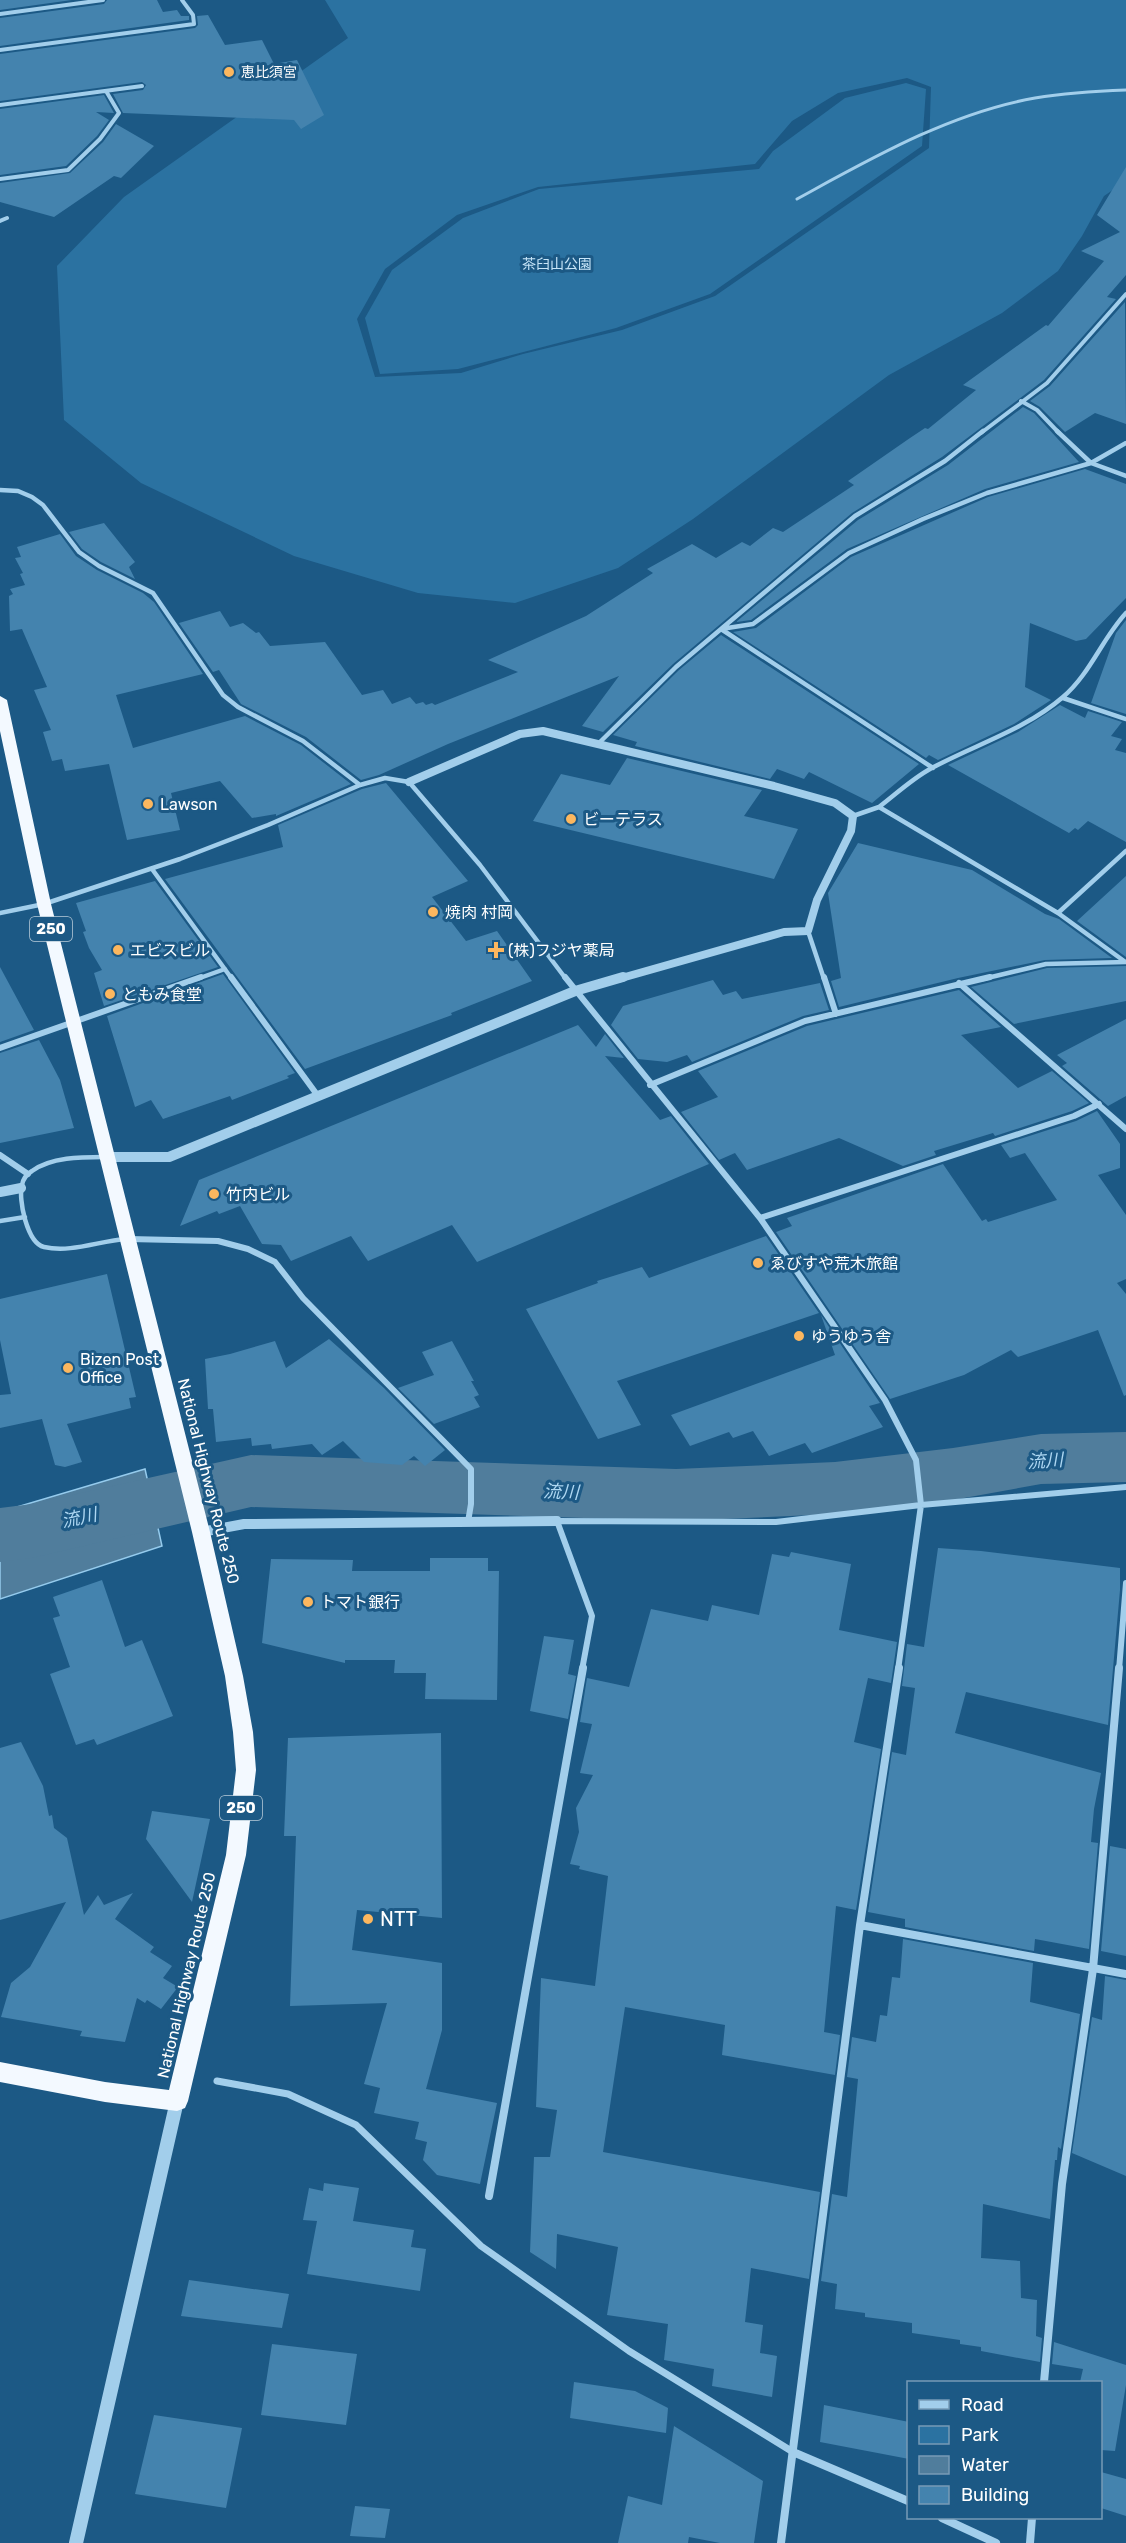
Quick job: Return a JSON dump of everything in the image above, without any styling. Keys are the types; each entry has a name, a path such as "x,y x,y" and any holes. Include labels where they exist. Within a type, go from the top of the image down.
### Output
{"highway":[{"name":"National Highway Route 250","path":"0,699 44,904 201,1532 234,1676 243,1732 246,1770 236,1855 177,2101 105,2092 0,2072"}],"street":[{"path":"0,15 103,0"},
{"path":"0,50 194,24 193,15 182,0"},
{"path":"0,105 142,86"},
{"path":"0,179 68,170 100,139 118,113 106,91"},
{"path":"0,221 7,218"},
{"path":"598,744 676,667 855,516 945,461 1047,383 1126,294"},
{"path":"1021,401 1037,410 1077,453 1090,463 1126,476"},
{"path":"721,629 753,624 849,553 923,519 987,493 1090,463 1126,443"},
{"path":"0,490 29,494 48,509 73,544 90,561 137,581 153,593 223,695 238,706 303,741 360,785"},
{"path":"853,816 879,807 933,768 1027,720 1063,698 1081,678 1113,625 1126,613"},
{"path":"721,629 933,768"},
{"path":"1063,698 1126,719"},
{"path":"0,914 44,904 152,869 268,825 360,785 385,778 409,782 520,734 543,731 774,786 835,803 853,816"},
{"path":"409,782 480,865 575,991 760,1218 885,1400 916,1460 921,1494 917,1552 860,1925 781,2543"},
{"path":"879,807 1058,913 1125,962"},
{"path":"836,1014 808,931 817,900 851,831 853,816"},
{"path":"1058,913 1126,851"},
{"path":"152,869 318,1097"},
{"path":"107,1157 169,1157 575,991 784,932 808,931"},
{"path":"650,1085 805,1021 1046,964 1125,962"},
{"path":"0,1048 225,969"},
{"path":"959,983 1126,1129"},
{"path":"760,1218 1074,1116 1099,1104"},
{"path":"0,1155 28,1174"},
{"path":"0,1192 21,1188"},
{"path":"126,1239 218,1241 248,1249 275,1262 303,1298 471,1469 471,1504 468,1522"},
{"path":"201,1532 244,1524 557,1521 776,1522 921,1505 1126,1487"},
{"path":"489,2196 592,1616 557,1521"},
{"path":"1044,2381 1062,2184 1093,1969 1126,1583"},
{"path":"860,1925 1126,1974"},
{"path":"217,2081 288,2094 356,2125 481,2246 629,2351 793,2452 907,2500"},
{"path":"76,2543 177,2101"},
{"path":"946,2519 996,2543"},
{"path":"1030,2543 1032,2519"}],"lane":[{"path":"797,199 884,152 964,118 1015,103 1070,93 1126,90"},
{"path":"107,1157 83,1157 50,1163 37,1167 28,1174 21,1188 27,1230 33,1240 44,1247 67,1249 103,1241 126,1239"},
{"path":"0,1221 25,1217"}],"green space":[{"path":"325,0 1126,0 1126,181 1104,196 1082,236 1058,271 1002,313 889,375 693,519 618,568 515,603 418,593 294,556 141,483 64,420 57,266 124,197 348,38","holes":["907,78 931,87 929,148 715,296 622,330 523,354 461,373 375,377 357,319 385,269 457,215 538,187 755,164 792,121 838,93"]},
{"name":"茶臼山公園","path":"906,83 926,89 922,146 710,294 616,328 458,369 380,374 365,318 392,270 463,218 539,189 759,169 773,151 845,98"}],"water":[{"path":"145,1469 162,1546 0,1599 0,1512"}],"building":[{"path":"0,0 72,0 0,10"},
{"path":"107,0 157,0 163,12 177,10 181,16 189,16 189,20 0,46 0,18 104,4"},
{"path":"208,15 225,45 262,40 274,64 297,60 324,115 301,129 294,120 123,113 113,94 143,90 146,85 142,82 0,101 0,54 195,28 198,25 197,16"},
{"path":"104,95 114,113 96,112 109,120 97,136 66,166 0,175 0,109"},
{"path":"116,124 154,146 121,178 114,176 54,217 0,202 0,183 70,173 103,142"},
{"path":"1126,167 1126,275 1107,297 1116,299 1044,380 942,457 852,513 673,664 603,732 582,726 619,676 448,744 379,775 361,780 306,737 241,704 219,670 213,672 179,623 220,611 230,627 243,623 256,633 259,632 270,646 325,642 362,695 383,690 392,704 410,697 416,704 423,702 426,705 432,703 435,705 518,672 488,660 586,616 653,573 647,569 692,544 716,558 742,542 750,546 773,528 783,532 854,485 848,481 925,428 928,429 976,390 963,385 1046,325 1048,326 1104,261 1081,251 1120,232 1097,215"},
{"path":"1125,302 1126,424 1095,413 1065,432 1040,407 1030,401 1050,386"},
{"path":"1023,407 1034,413 1079,462 985,489 847,549 751,620 736,622 858,520 948,465"},
{"path":"1085,469 1126,484 1126,598 1086,639 1076,641 1030,623 1025,687 1051,700 1014,724 938,760 929,755 926,758 733,632 756,628 851,557 988,497"},
{"path":"104,523 135,562 129,567 135,579 101,562 82,549 69,532"},
{"path":"60,534 76,556 97,570 143,593 154,602 203,674 116,695 133,748 245,716 301,745 351,784 276,816 276,814 252,818 220,781 171,793 180,830 127,840 109,764 65,771 62,759 52,761 43,732 51,730 34,690 47,687 22,629 10,631 9,596 13,594 10,589 25,585 20,574 23,573 15,558 21,557 17,547"},
{"path":"1126,620 1126,714 1091,703 1116,633"},
{"path":"721,635 919,764 872,803 809,772 804,779 777,769 770,779 635,746 637,742 613,735 679,670"},
{"path":"1060,705 1085,718 1088,711 1122,722 1111,736 1122,739 1115,750 1126,753 1126,842 1088,821 1078,830 1075,828 1069,833 948,765 1018,732"},
{"path":"627,758 762,790 744,816 798,829 774,879 533,821 561,774 610,785"},
{"path":"386,783 468,881 432,897 466,941 497,931 532,981 451,1013 452,1015 305,1069 165,879 283,847 278,825 362,789"},
{"path":"858,843 972,870 1045,914 1059,919 1112,958 1045,960 958,978 839,1007 831,981 841,978 828,893"},
{"path":"1126,876 1126,957 1077,921"},
{"path":"155,881 218,967 104,1006 94,973 102,970 89,948 83,932 86,931 76,903"},
{"path":"1126,966 1126,1001 1014,1024 971,987 1047,968"},
{"path":"0,967 34,1030 0,1042"},
{"path":"223,974 295,1073 287,1076 289,1078 232,1100 230,1096 163,1119 151,1100 135,1107 107,1016"},
{"path":"713,980 723,995 736,991 742,999 820,983 829,1010 803,1016 692,1062 687,1055 667,1062 638,1059 611,1025 623,1006"},
{"path":"959,990 1001,1027 961,1035 1018,1088 1052,1071 1089,1103 1072,1111 995,1136 993,1133 934,1151 936,1155 903,1166 839,1138 747,1170 735,1153 719,1160 681,1112 718,1097 698,1071 807,1026"},
{"path":"1126,1019 1126,1096 1108,1106 1062,1066 1067,1063 1057,1055"},
{"path":"578,1025 596,1047 605,1034 624,1058 605,1056 660,1120 671,1116 709,1164 477,1262 452,1225 368,1261 351,1236 291,1261 281,1245 262,1244 240,1206 219,1214 217,1211 180,1226 199,1180"},
{"path":"39,1040 60,1080 74,1128 0,1143 0,1053"},
{"path":"1097,1111 1120,1144 1120,1168 1098,1175 1126,1215 1126,1279 1117,1283 1126,1294 1126,1395 1124,1396 1098,1330 1018,1357 1011,1350 964,1375 890,1399 776,1232 792,1226 787,1218 943,1164 982,1221 986,1219 988,1222 1057,1200 1025,1153 1010,1158 1001,1145 1076,1121"},
{"path":"766,1236 819,1313 617,1381 641,1425 598,1439 526,1309 598,1283 597,1281 642,1267 649,1278"},
{"name":"Bizen Post Office","path":"107,1274 136,1397 129,1398 131,1408 67,1424 82,1462 65,1467 55,1465 42,1419 0,1428 0,1395 11,1394 0,1340 0,1299"},
{"path":"821,1315 880,1403 869,1406 883,1427 812,1453 805,1443 769,1456 753,1431 733,1438 729,1432 690,1446 671,1415 835,1355"},
{"path":"329,1339 384,1388 445,1450 425,1466 414,1456 402,1465 364,1462 343,1441 322,1455 312,1444 272,1449 271,1444 252,1446 251,1438 216,1442 213,1409 208,1409 205,1359 275,1341 286,1368"},
{"path":"452,1341 474,1381 471,1381 479,1395 474,1397 480,1407 434,1424 398,1388 434,1375 422,1352"},
{"path":"938,1548 1120,1568 1108,1725 966,1692 955,1733 1101,1773 1091,1842 1098,1843 1089,1949 1035,1939 1034,1951 905,1927 905,1919 868,1912 892,1752 906,1755 915,1688 902,1686 907,1644 924,1647"},
{"path":"791,1552 851,1564 839,1630 897,1642 891,1683 868,1678 854,1742 881,1749 856,1910 836,1906 824,2032 840,2035 835,2075 722,2055 725,2025 625,2007 603,2152 820,2192 809,2279 751,2268 745,2322 763,2325 760,2353 777,2356 772,2397 712,2386 714,2369 664,2360 668,2324 607,2315 618,2247 557,2234 556,2269 530,2252 534,2157 550,2157 557,2110 536,2107 541,1978 595,1986 608,1876 579,1869 580,1866 570,1864 579,1832 576,1808 593,1775 580,1773 592,1724 580,1722 587,1678 629,1687 651,1609 708,1621 712,1605 759,1615 772,1554 789,1557"},
{"path":"430,1558 488,1558 488,1571 499,1571 497,1700 425,1699 426,1673 394,1673 395,1660 345,1660 345,1663 262,1643 271,1559 353,1560 352,1571 430,1571"},
{"path":"102,1580 125,1647 142,1640 173,1716 97,1745 94,1739 76,1745 50,1674 70,1667 53,1618 60,1616 53,1597"},
{"path":"544,1636 574,1640 568,1674 576,1676 568,1719 530,1711"},
{"name":"NTT","path":"441,1733 442,1918 357,1910 352,1950 442,1963 442,2030 426,2089 497,2103 480,2184 437,2175 423,2160 427,2142 415,2139 419,2122 374,2113 380,2088 364,2084 387,2003 290,2006 296,1836 284,1836 288,1738"},
{"path":"21,1742 43,1786 54,1828 67,1838 84,1915 98,1895 104,1905 133,1893 115,1919 154,1947 150,1952 172,1966 163,1978 178,1987 161,2009 147,2000 145,2003 137,1998 125,2042 80,2036 82,2031 1,2017 11,1983 30,1967 66,1902 0,1920 0,1748"},
{"path":"152,1811 210,1819 192,1902 146,1839"},
{"path":"1110,1846 1126,1849 1126,1956 1101,1951"},
{"path":"903,1939 1033,1963 1030,2002 1080,2014 1061,2149 1058,2147 1057,2160 1055,2160 1050,2219 983,2204 981,2258 1020,2261 1021,2298 1037,2300 1036,2336 1042,2338 1040,2362 981,2351 981,2347 960,2344 960,2340 912,2333 912,2323 865,2317 865,2313 835,2309 837,2284 821,2281 832,2194 847,2197 858,2079 847,2077 852,2037 876,2042 880,2015 887,2016 892,1977 900,1978"},
{"path":"1105,1976 1126,1980 1126,2176 1072,2153 1092,2017 1102,2020"},
{"path":"324,2183 359,2188 353,2221 414,2230 411,2247 426,2249 420,2291 307,2274 317,2221 303,2220 309,2188 323,2191"},
{"path":"189,2280 289,2294 282,2328 181,2316"},
{"path":"1054,2342 1126,2365 1126,2385 1115,2451 1102,2450 1102,2381 1080,2381 1083,2369 1052,2364"},
{"path":"272,2344 357,2354 346,2425 261,2415"},
{"path":"574,2382 635,2391 668,2408 666,2433 570,2418"},
{"path":"824,2405 907,2422 907,2459 820,2442"},
{"path":"154,2415 242,2428 226,2508 135,2494"},
{"path":"674,2426 763,2481 754,2543 720,2543 689,2537 688,2543 618,2543 628,2496 662,2505"},
{"path":"1102,2472 1126,2479 1126,2516 1102,2508"},
{"path":"355,2506 390,2509 385,2538 350,2536"}],"waterway":[{"name":"流川","path":"0,1535 32,1531 251,1481 676,1495 835,1488 953,1474 1041,1459 1126,1457"}],"place":[{"name":"恵比須宮","path":"229,72"},
{"name":"Lawson","path":"148,804"},
{"name":"ビーテラス","path":"571,819"},
{"name":"焼肉 村岡","path":"433,912"},
{"name":"エビスビル","path":"118,950"},
{"name":"(株)フジヤ薬局","path":"496,950"},
{"name":"ともみ食堂","path":"110,994"},
{"name":"竹内ビル","path":"214,1194"},
{"name":"ゑびすや荒木旅館","path":"758,1263"},
{"name":"ゆうゆう舎","path":"799,1336"},
{"name":"Bizen Post Office","path":"68,1368"},
{"name":"トマト銀行","path":"308,1602"},
{"name":"NTT","path":"368,1919"}]}
